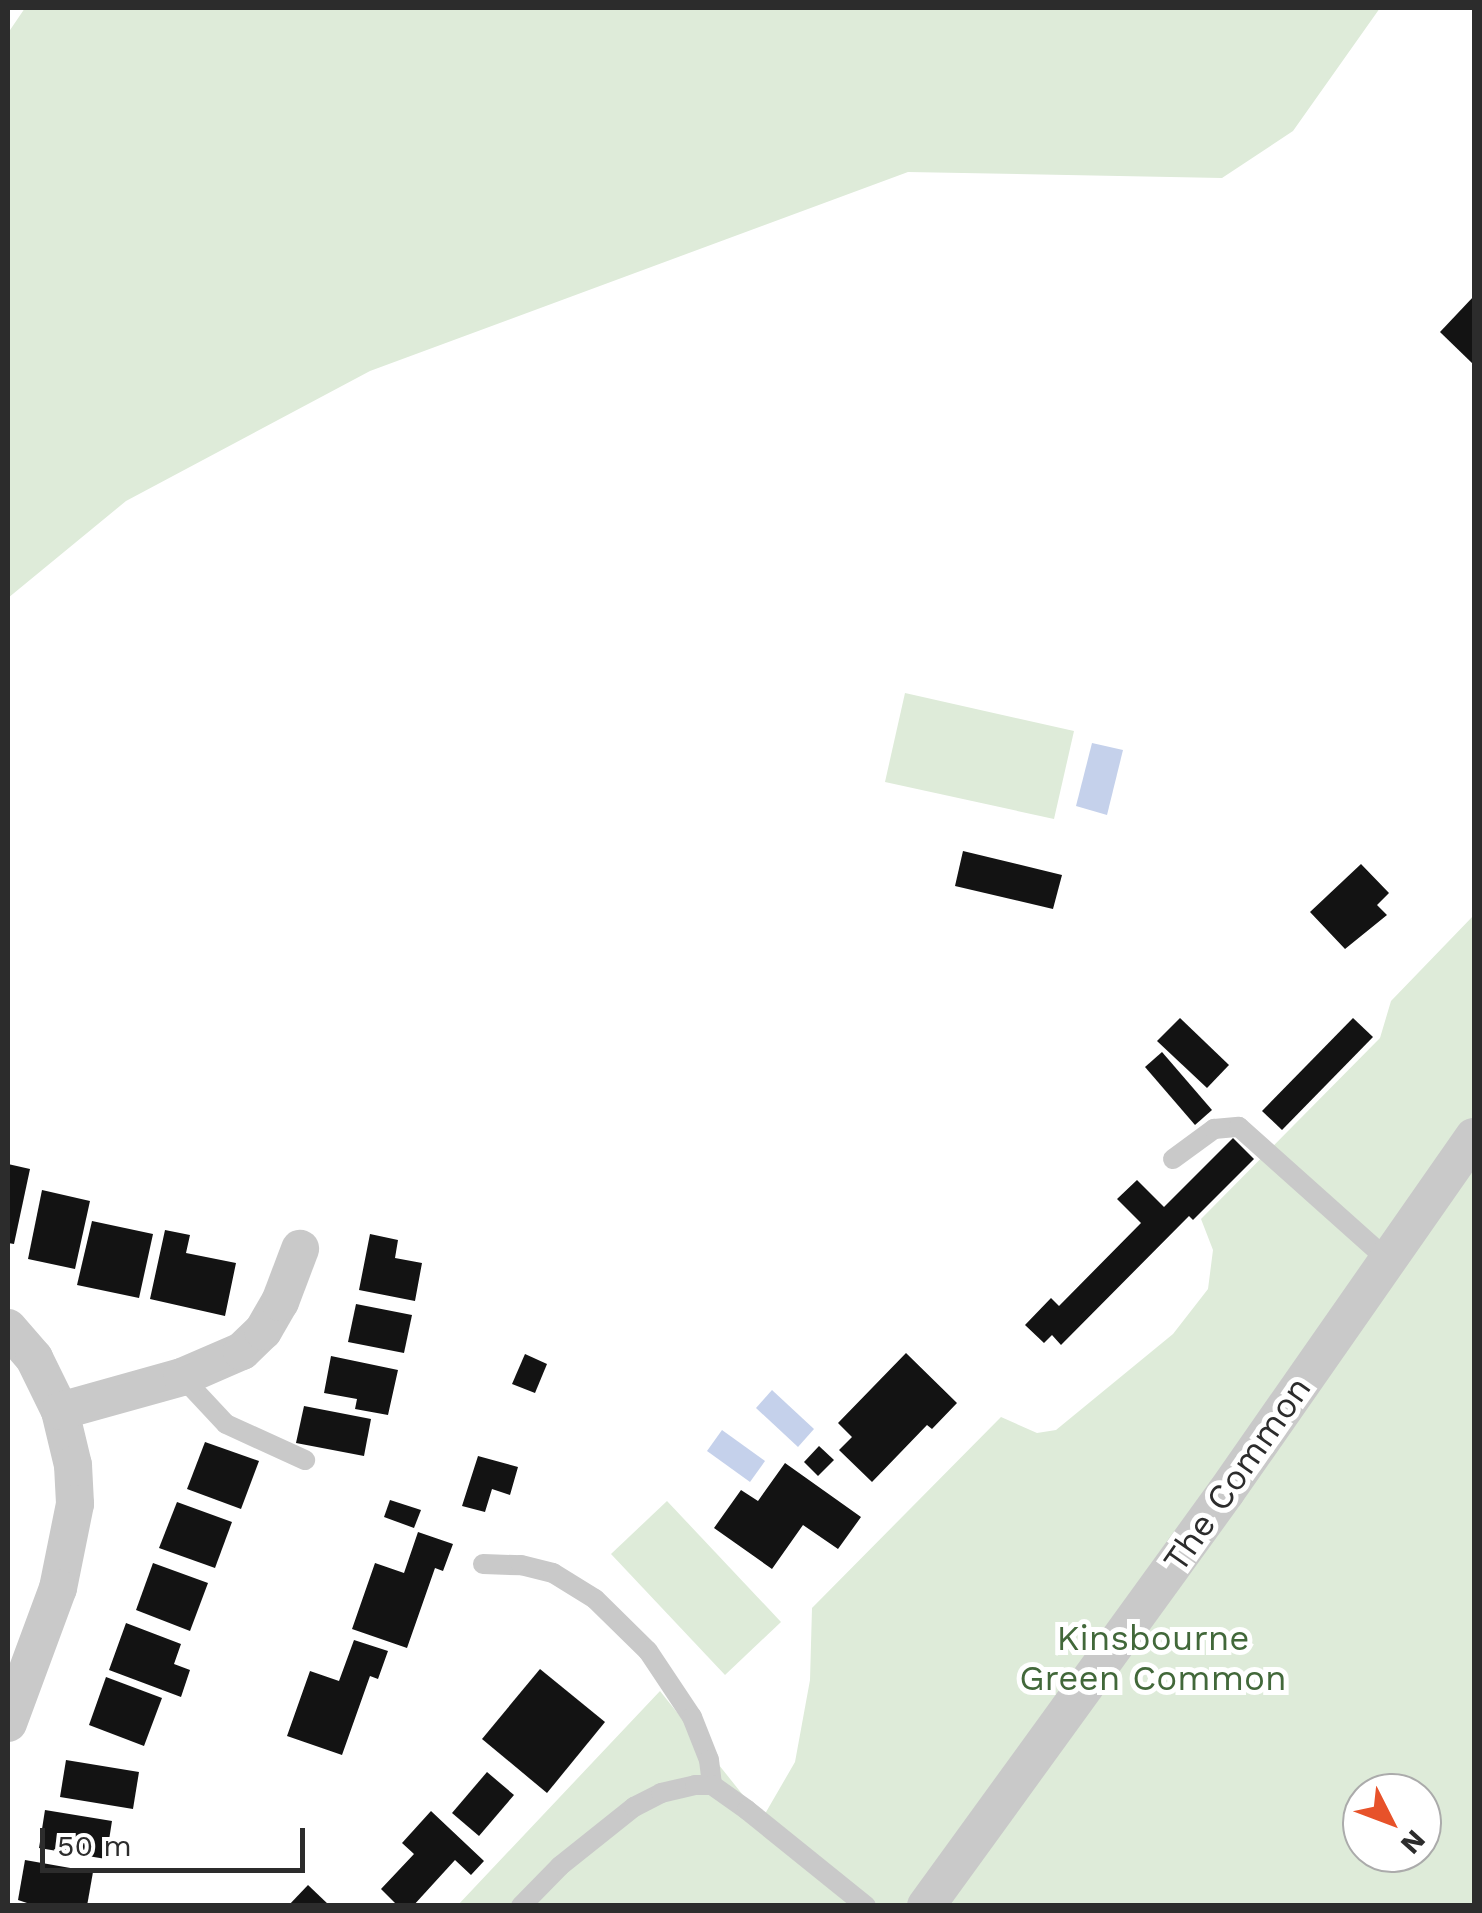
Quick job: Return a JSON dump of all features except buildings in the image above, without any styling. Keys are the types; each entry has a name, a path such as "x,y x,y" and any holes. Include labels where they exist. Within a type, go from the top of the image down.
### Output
{"street":[{"name":"The Common","path":"926,1906 1226,1492 1474,1138"},
{"path":"60,1411 182,1377 242,1351 263,1330 280,1302 300,1249"},
{"path":"8,1328 34,1358 60,1411 73,1465 75,1504 58,1588 8,1722"}],"lane":[{"path":"1173,1159 1214,1129 1239,1126 1388,1260"},
{"path":"182,1377 226,1424 305,1460"},
{"path":"483,1564 521,1565 553,1573 595,1599 648,1651 692,1716 709,1760 712,1785 866,1906"},
{"path":"520,1906 560,1866 634,1807 661,1793 712,1785"}],"green space":[{"path":"25,8 1380,8 1293,131 1222,178 908,172 370,371 126,501 8,598 8,33"},
{"path":"905,693 1074,731 1054,819 885,782"},
{"name":"Kinsbourne Green Common","path":"1474,915 1474,1905 457,1906 660,1691 762,1819 795,1762 810,1680 812,1608 1001,1417 1037,1433 1056,1430 1173,1334 1208,1289 1213,1250 1201,1219 1380,1038 1391,1001"},
{"path":"667,1501 781,1622 725,1675 611,1554"}],"water":[{"path":"1092,743 1123,750 1107,815 1076,806"},
{"path":"772,1390 814,1429 798,1447 756,1408"},
{"path":"722,1430 765,1461 750,1482 707,1451"}]}
